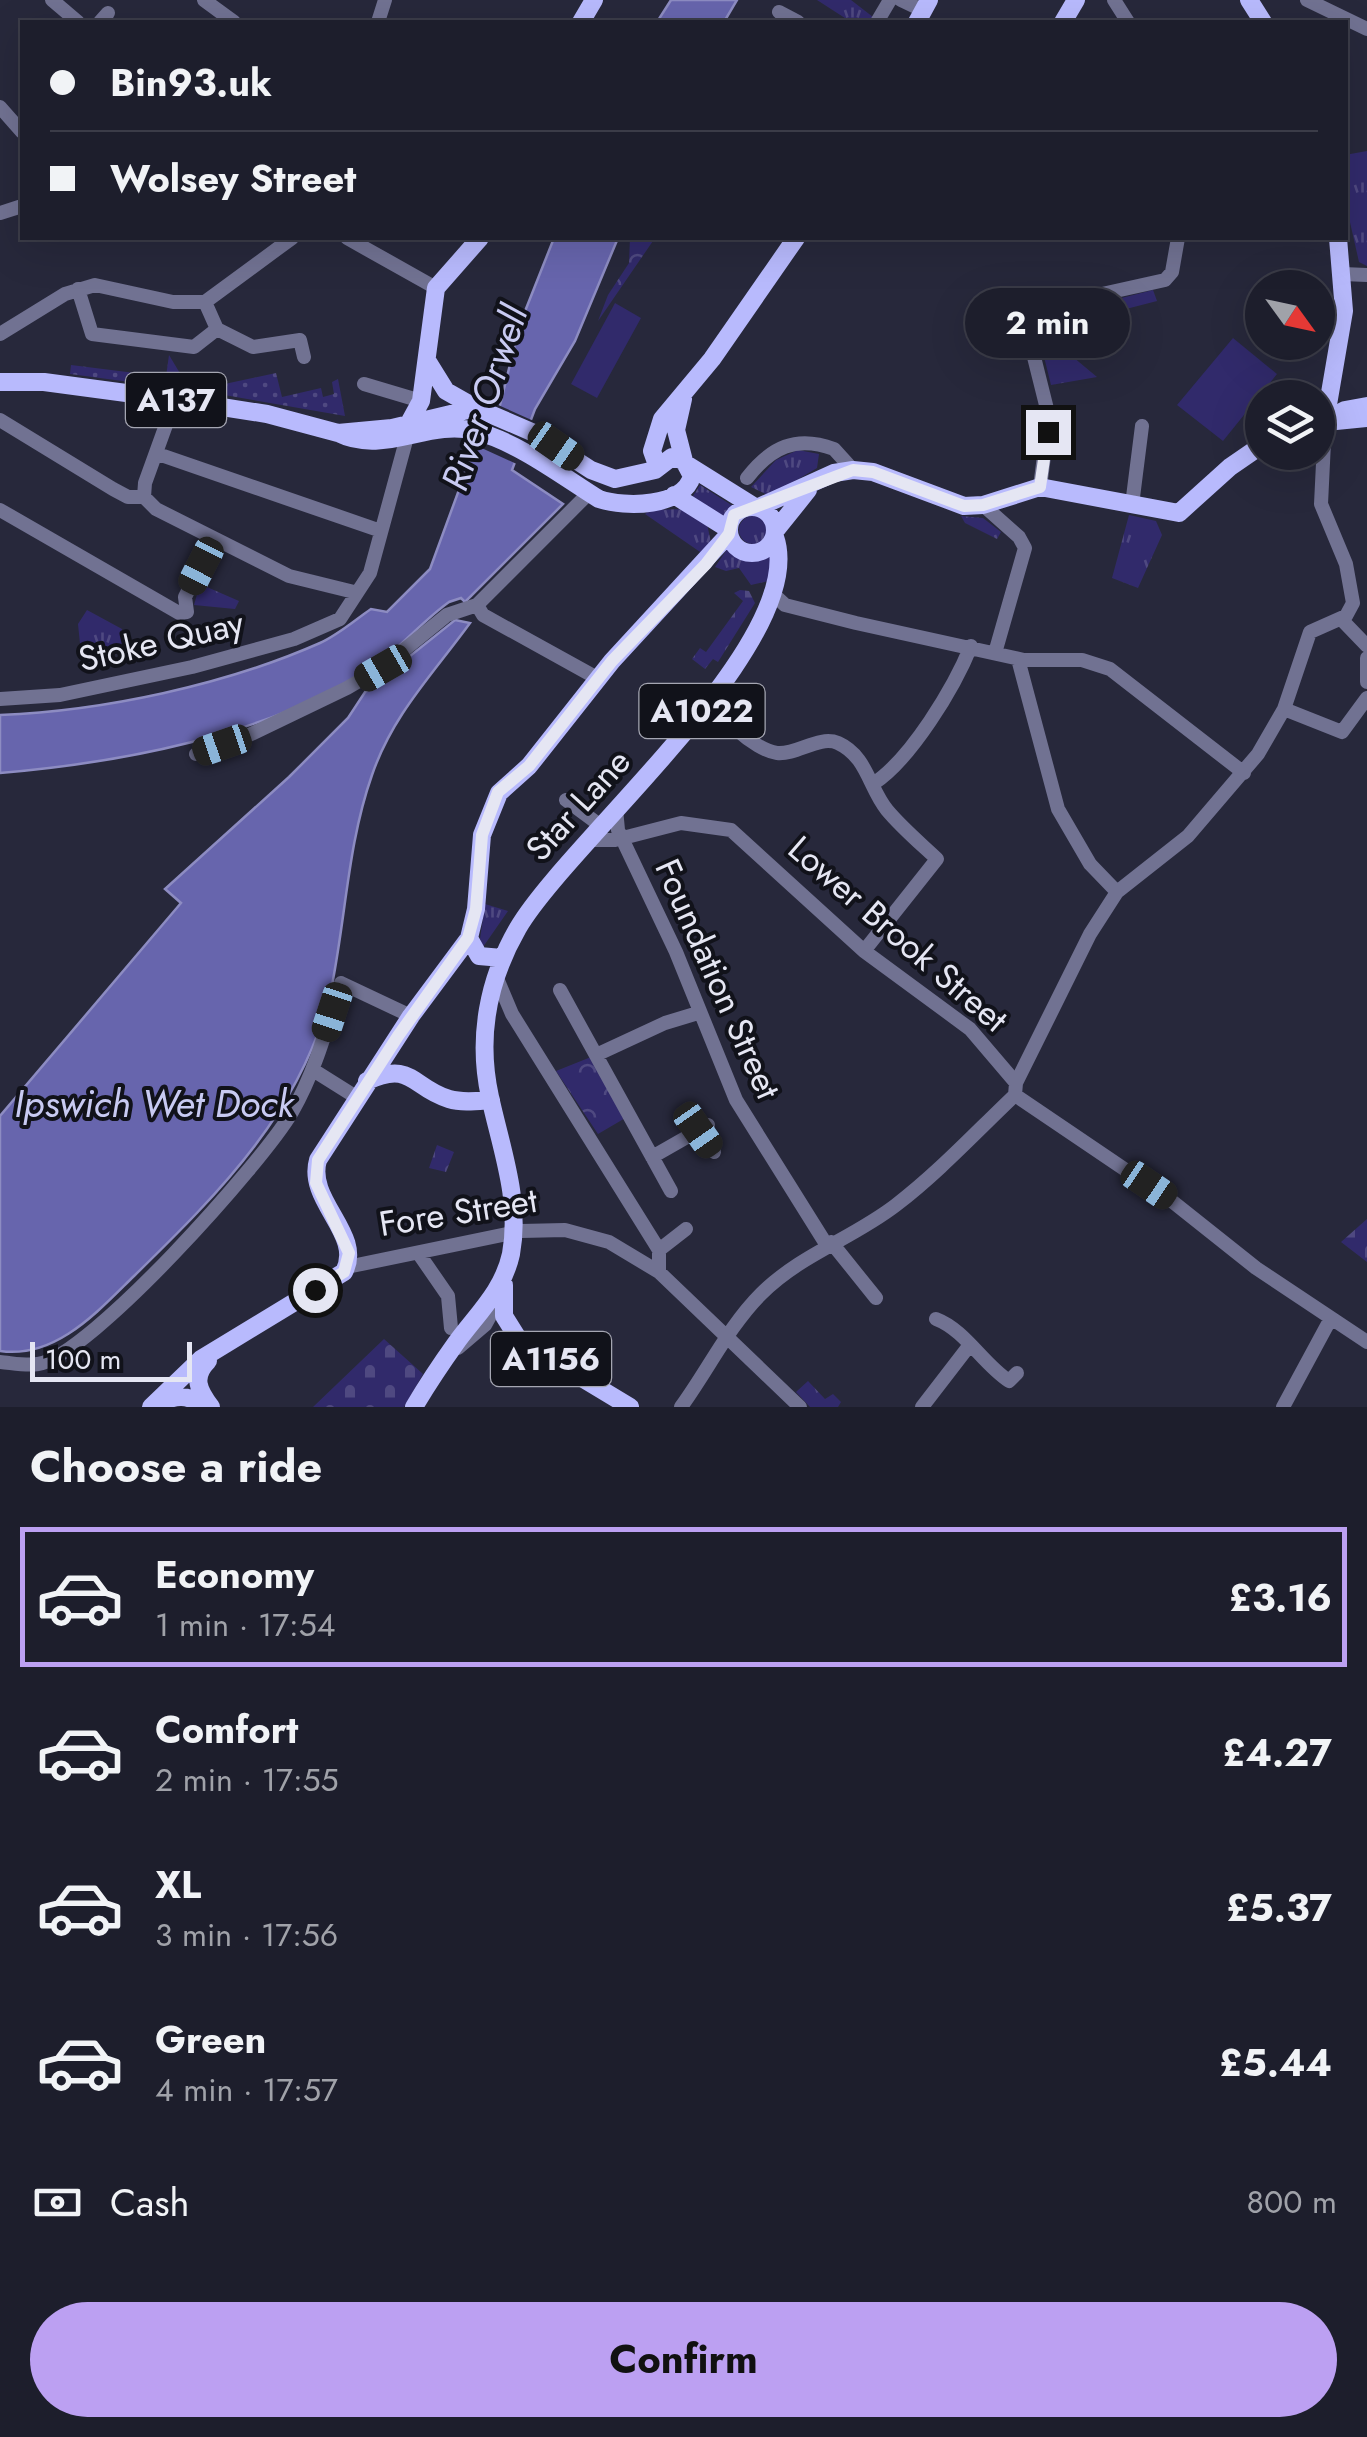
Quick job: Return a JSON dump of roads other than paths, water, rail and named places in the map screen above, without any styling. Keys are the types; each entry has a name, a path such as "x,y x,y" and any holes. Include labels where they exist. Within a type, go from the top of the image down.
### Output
{"main road":[{"path":"408,430 421,401 436,288 442,276 478,240"},
{"path":"795,240 657,429 652,451 656,485 724,528 736,548 750,554 766,550 815,482"},
{"path":"1331,380 1342,332 1338,240"},
{"path":"426,352 438,382 484,410 534,433 591,470 622,479 656,468 672,457 771,516 775,534"},
{"path":"425,374 449,411 479,433"},
{"name":"A137","path":"0,382 44,382 169,399 267,414 338,433 479,433 608,502 636,505 671,495"},
{"path":"671,495 690,482 676,420 685,394"},
{"path":"1335,415 1367,406"},
{"name":"A137","path":"408,430 449,411 484,410"},
{"path":"1335,421 1367,418"},
{"path":"724,528 739,510 853,470 884,476 957,505 983,505 1040,487 1180,512 1245,459"},
{"name":"A1022","path":"362,1089 468,938 476,909 484,825 498,792 529,766 597,678 714,552 724,528"},
{"name":"Star Lane","path":"414,1407 504,1282 514,1232 508,1172 484,1060 486,1020 499,967 527,913 697,718 778,599 775,534"},
{"path":"468,938 479,956 499,967"},
{"path":"347,1267 349,1249 322,1198 316,1168 362,1089 391,1072 404,1073 449,1099 491,1100"},
{"name":"Fore Street","path":"154,1407 179,1375 261,1320 340,1276 347,1267"},
{"name":"A1156","path":"504,1282 504,1316 519,1340 630,1407"},
{"path":"208,1407 197,1376 220,1349"},
{"path":"154,1407 177,1396 208,1407"}],"street":[{"path":"52,0 76,20"},
{"path":"205,0 231,20"},
{"path":"901,0 923,11"},
{"path":"1307,0 1367,29"},
{"path":"779,12 794,20"},
{"path":"0,107 20,124"},
{"path":"0,334 78,289 94,285 173,302 205,302 289,240"},
{"path":"351,240 436,288"},
{"path":"1040,487 1049,417 1023,320 1030,312 1056,304 1160,281 1172,272 1178,240"},
{"path":"1342,274 1367,276"},
{"path":"78,289 92,334 188,347 202,345 217,329"},
{"path":"205,302 217,329 252,347 300,340 304,357"},
{"path":"364,384 421,401"},
{"path":"144,497 144,483 158,454 169,399"},
{"path":"0,420 113,489 128,497 144,497 156,509 289,576 354,592 368,578 408,430"},
{"path":"1132,506 1142,426"},
{"path":"747,478 772,450 792,443 834,449 853,470"},
{"path":"158,454 381,531"},
{"path":"681,1407 746,1310 773,1282 828,1243 894,1207 1016,1089 1117,892 1188,836 1244,773 1284,709 1310,632 1341,619 1352,608 1354,593 1346,564 1322,510 1322,470"},
{"path":"196,754 247,736 383,668 447,615 477,605 589,493"},
{"path":"983,505 1019,537 1024,548 996,653"},
{"path":"0,510 44,537 181,607 214,539"},
{"name":"Stoke Quay","path":"0,699 60,695 192,667 332,624 343,616 354,592"},
{"path":"778,599 1018,658 1082,660 1125,678 1244,773"},
{"path":"477,605 483,615 597,678"},
{"path":"1341,619 1367,646"},
{"path":"874,784 890,773 930,718 971,646"},
{"path":"1018,658 1058,808 1090,864 1117,892"},
{"path":"1367,658 1367,682"},
{"path":"714,693 722,718"},
{"path":"1284,709 1342,732 1367,698"},
{"path":"697,718 722,718 778,753 830,742 840,744 870,773 885,808 937,859 864,951"},
{"path":"566,800 596,833"},
{"path":"616,809 621,838"},
{"name":"Lower Brook Street","path":"596,833 621,838 681,823 732,830 864,951 960,1020 1016,1089 1173,1202 1256,1268 1367,1342"},
{"name":"Foundation Street","path":"621,838 676,952 736,1100 828,1243 876,1298"},
{"path":"499,967 512,1014 659,1250 659,1272"},
{"path":"0,1362 38,1364 71,1346 113,1311 228,1198 291,1113 314,1070 341,983 410,1016"},
{"path":"560,990 671,1191"},
{"path":"486,1020 499,1010 512,1014"},
{"path":"596,1054 665,1022 698,1013"},
{"path":"314,1070 362,1089"},
{"path":"652,1158 703,1128 714,1152"},
{"path":"659,1250 686,1229"},
{"name":"Fore Street","path":"347,1267 514,1232 559,1230 588,1235 628,1250 659,1272 800,1407"},
{"path":"419,1254 445,1290 452,1310 451,1328"},
{"path":"452,1310 472,1310"},
{"path":"936,1319 951,1326 1009,1382 1017,1373"},
{"path":"1283,1407 1330,1320"},
{"path":"922,1407 968,1346"}],"water":[{"path":"671,0 737,0 725,20 658,20"},
{"path":"553,240 617,240 575,341 535,409 512,470 563,504 465,602 461,598 449,602 368,670 284,713 238,729 141,753 0,773 0,715 121,702 204,683 320,643 371,609 387,612 430,569 471,457 500,405 520,324"},
{"name":"Ipswich Wet Dock","path":"455,620 470,623 402,714 372,775 352,853 332,985 320,1029 281,1109 256,1145 198,1212 91,1317 40,1348 0,1351 0,1116 181,903 165,889 289,777 348,718 365,692"}],"water label":[{"name":"River Orwell","path":"484,398"}]}
